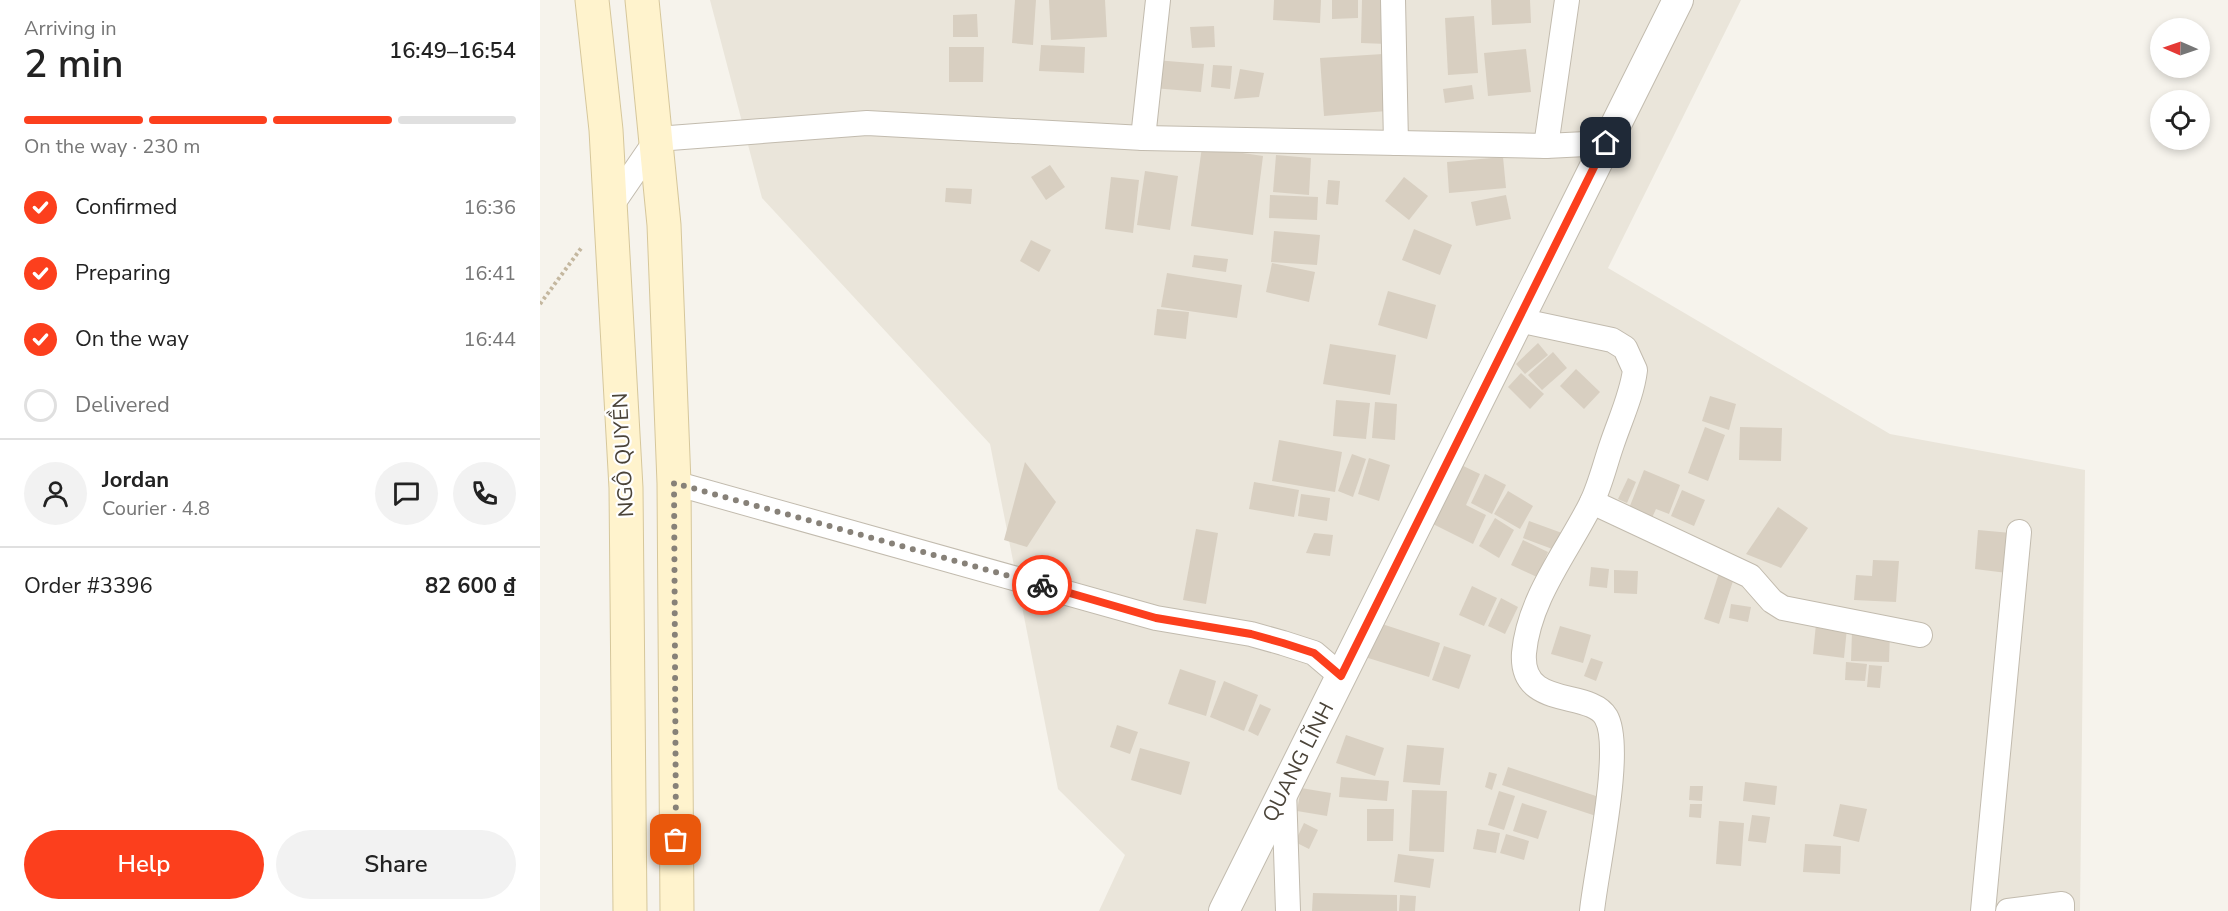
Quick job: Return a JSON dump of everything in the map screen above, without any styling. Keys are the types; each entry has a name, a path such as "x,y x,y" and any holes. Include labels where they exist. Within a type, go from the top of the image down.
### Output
{"main road":[{"name":"NGÔ QUYỀN","path":"592,0 606,130 626,488 630,911"},
{"path":"645,4 664,225 674,483 677,911"}],"street":[{"path":"1143,138 1158,0"},
{"path":"1393,0 1396,143"},
{"path":"1546,146 1567,0"},
{"name":"QUANG LĨNH","path":"1224,911 1677,0"},
{"path":"609,209 657,139 867,123 1143,138 1546,146 1606,143"},
{"path":"1518,320 1612,340 1625,348 1633,360 1634,380 1592,502 1548,579 1524,653 1529,678 1555,696 1601,710 1607,718 1612,736 1610,801 1592,911"},
{"path":"674,483 1156,618 1251,634 1283,643 1314,653 1341,676"},
{"path":"1592,502 1750,576 1772,601 1783,608 1920,635"},
{"path":"1983,911 2019,532"},
{"path":"1284,790 1288,911"},
{"path":"2008,911 2062,904 2062,911"}],"path":[{"path":"540,304 609,209"}],"shaded area":[{"path":"710,0 1741,0 1608,268 1890,434 2085,470 2080,911 1099,911 1125,855 1058,789 990,444 762,198"}],"building":[{"path":"1015,0 1036,0 1033,45 1012,43"},
{"path":"1049,0 1105,0 1107,37 1051,40"},
{"path":"1274,0 1321,0 1320,23 1273,20"},
{"path":"1332,0 1358,0 1358,18 1332,19"},
{"path":"1362,0 1388,0 1387,44 1361,43"},
{"path":"1491,0 1530,0 1531,23 1492,25"},
{"path":"977,14 978,37 953,37 953,15"},
{"path":"1474,16 1478,73 1448,75 1445,18"},
{"path":"1214,26 1215,47 1192,48 1190,27"},
{"path":"1041,45 1085,47 1084,73 1039,71"},
{"path":"949,47 984,47 983,82 949,82"},
{"path":"1526,49 1531,92 1488,96 1484,53"},
{"path":"1383,54 1387,111 1324,116 1320,58"},
{"path":"1155,60 1204,64 1201,92 1153,88"},
{"path":"1213,65 1232,66 1230,89 1211,87"},
{"path":"1240,69 1264,73 1259,97 1234,99"},
{"path":"1472,85 1474,99 1445,103 1443,89"},
{"path":"1202,147 1263,156 1253,235 1191,226"},
{"path":"1276,155 1311,158 1309,195 1273,192"},
{"path":"1503,157 1506,188 1449,193 1447,162"},
{"path":"1050,165 1065,187 1046,200 1031,177"},
{"path":"1145,171 1178,176 1170,230 1137,225"},
{"path":"1111,177 1139,180 1133,233 1105,229"},
{"path":"1404,177 1428,196 1409,220 1385,201"},
{"path":"1328,180 1340,181 1338,205 1326,204"},
{"path":"946,188 972,189 971,204 945,202"},
{"path":"1270,195 1318,197 1317,220 1269,218"},
{"path":"1506,195 1511,219 1476,226 1471,202"},
{"path":"1414,229 1452,245 1440,275 1402,260"},
{"path":"1274,231 1320,235 1317,265 1271,262"},
{"path":"1031,240 1051,250 1039,272 1020,261"},
{"path":"1194,255 1228,259 1226,272 1192,267"},
{"path":"1272,263 1315,272 1309,302 1266,292"},
{"path":"1167,273 1242,285 1237,318 1161,307"},
{"path":"1388,291 1436,305 1427,339 1378,325"},
{"path":"1157,309 1189,312 1186,339 1154,335"},
{"path":"1538,343 1548,355 1525,374 1516,364"},
{"path":"1330,344 1396,355 1390,395 1323,384"},
{"path":"1553,352 1567,368 1542,390 1528,375"},
{"path":"1576,369 1600,392 1584,409 1560,386"},
{"path":"1521,373 1544,394 1530,409 1508,387"},
{"path":"1710,396 1736,404 1729,430 1702,421"},
{"path":"1336,400 1370,403 1366,439 1333,436"},
{"path":"1375,402 1397,404 1395,440 1372,438"},
{"path":"1705,427 1725,435 1708,481 1688,473"},
{"path":"1740,427 1782,428 1781,461 1739,460"},
{"path":"1279,440 1342,452 1335,492 1272,481"},
{"path":"1352,454 1366,459 1353,497 1338,491"},
{"path":"1369,458 1390,465 1379,501 1358,494"},
{"path":"1025,462 1056,502 1027,547 1004,540"},
{"path":"1455,462 1480,474 1466,505 1486,515 1473,544 1427,521"},
{"path":"1644,470 1680,485 1669,514 1656,509 1651,520 1628,511"},
{"path":"1485,474 1506,485 1492,514 1471,503"},
{"path":"1628,478 1636,482 1627,503 1618,499"},
{"path":"1254,482 1299,490 1294,517 1249,509"},
{"path":"1682,490 1705,500 1694,526 1671,516"},
{"path":"1508,491 1533,506 1520,529 1494,514"},
{"path":"1301,494 1330,498 1327,521 1298,516"},
{"path":"1778,507 1808,528 1781,568 1746,554"},
{"path":"1495,518 1514,530 1499,558 1479,546"},
{"path":"1529,521 1562,533 1555,550 1523,538"},
{"path":"1196,529 1218,533 1206,604 1183,600"},
{"path":"1978,530 2011,533 2007,573 1975,569"},
{"path":"1314,533 1333,535 1330,556 1306,553"},
{"path":"1523,540 1548,552 1537,577 1511,565"},
{"path":"1873,560 1899,561 1896,602 1854,600 1856,575 1872,576"},
{"path":"1591,567 1609,569 1607,588 1589,586"},
{"path":"1614,570 1638,571 1637,594 1614,593"},
{"path":"1719,573 1734,578 1719,624 1704,619"},
{"path":"1472,586 1497,598 1484,626 1459,615"},
{"path":"1501,598 1518,607 1505,634 1488,626"},
{"path":"1731,604 1751,607 1748,622 1729,618"},
{"path":"1376,622 1440,643 1429,677 1365,657"},
{"path":"1816,624 1847,628 1844,658 1813,654"},
{"path":"1560,626 1591,635 1583,663 1551,654"},
{"path":"1852,632 1890,633 1889,662 1851,661"},
{"path":"1444,646 1471,655 1459,689 1432,680"},
{"path":"1591,658 1603,662 1596,681 1584,676"},
{"path":"1846,662 1867,664 1865,681 1845,680"},
{"path":"1869,665 1882,666 1880,688 1867,687"},
{"path":"1180,669 1216,681 1206,716 1168,704"},
{"path":"1224,681 1258,695 1244,731 1210,717"},
{"path":"1260,704 1271,709 1258,736 1248,731"},
{"path":"1117,725 1138,732 1130,754 1110,747"},
{"path":"1346,735 1384,748 1375,776 1336,763"},
{"path":"1407,745 1444,748 1440,785 1403,782"},
{"path":"1140,748 1190,762 1181,795 1131,780"},
{"path":"1508,767 1602,798 1596,816 1502,785"},
{"path":"1489,772 1497,774 1492,790 1485,787"},
{"path":"1341,777 1389,781 1387,801 1339,797"},
{"path":"1745,782 1777,786 1775,805 1743,801"},
{"path":"1690,786 1703,786 1702,801 1689,800"},
{"path":"1301,788 1331,793 1327,816 1297,811"},
{"path":"1412,790 1447,791 1444,852 1409,851"},
{"path":"1499,791 1515,796 1504,830 1488,825"},
{"path":"1522,803 1547,811 1538,839 1513,831"},
{"path":"1690,804 1702,804 1701,818 1689,817"},
{"path":"1840,804 1867,809 1859,842 1833,836"},
{"path":"1367,809 1394,809 1393,841 1367,841"},
{"path":"1752,815 1770,817 1766,843 1748,841"},
{"path":"1719,821 1744,823 1741,866 1716,864"},
{"path":"1304,823 1318,830 1309,849 1295,842"},
{"path":"1477,829 1500,833 1496,853 1473,849"},
{"path":"1506,834 1529,841 1524,860 1500,853"},
{"path":"1805,844 1841,846 1840,874 1803,872"},
{"path":"1398,854 1434,859 1430,888 1394,882"},
{"path":"1313,893 1397,895 1397,911 1312,911"},
{"path":"1400,895 1416,896 1415,911 1399,911"}],"way so far":[{"path":"676,840 674,483 1042,585"}],"route":[{"path":"1042,585 1156,618 1251,634 1283,643 1314,653 1341,676 1606,143"}]}
